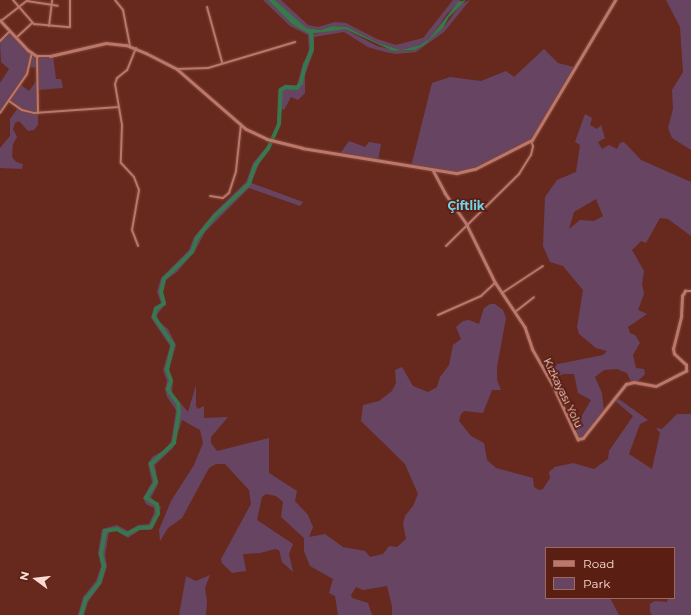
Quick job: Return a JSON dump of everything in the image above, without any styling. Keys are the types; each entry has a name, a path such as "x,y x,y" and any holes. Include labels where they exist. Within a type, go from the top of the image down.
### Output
{"street":[{"path":"13,0 20,6 32,23 49,26 70,27 70,0"},
{"path":"58,6 28,0 0,21 16,38 37,56 50,56 106,43 136,48 177,69 240,124 276,142 434,170 467,172 531,141 615,0"},
{"path":"49,26 52,0"},
{"path":"115,0 123,10 130,46"},
{"path":"207,7 222,62"},
{"path":"16,38 32,23"},
{"path":"0,41 10,31"},
{"path":"177,69 204,68 295,42"},
{"path":"136,48 127,70 115,82 122,125 122,165 134,177 139,192 132,230 138,246"},
{"path":"0,113 27,74 32,53"},
{"path":"37,56 38,113"},
{"path":"9,101 22,110 38,113 119,107"},
{"path":"210,196 224,198 229,193 236,171 240,124"},
{"path":"446,246 521,171 532,152 533,145 531,141"},
{"name":"Kızkayası Yolu","path":"434,170 445,193 467,225 495,282 525,327 533,350 553,385 576,438 580,440 626,384 634,382 656,386 686,371 686,365 674,354 673,349 681,316 682,296 685,291 691,291"},
{"path":"502,293 543,266"},
{"path":"438,315 481,296 495,282"},
{"path":"515,312 534,297"}],"green space":[{"path":"263,0 268,0 292,24 309,33 315,34 331,29 345,29 377,46 397,51 415,50 423,46 443,28 461,4 470,0 444,32 416,52 396,54 385,52 368,47 344,32 314,37 314,51 305,75 305,93 298,100 291,97 284,110 282,109 275,138 260,162 251,183 303,202 300,206 249,188 205,232 195,251 177,272 166,280 163,293 166,303 157,315 158,321 168,329 176,345 169,370 173,381 172,393 188,412 196,385 196,406 198,409 204,406 204,418 228,417 211,437 211,443 217,451 269,438 269,473 297,491 295,501 308,515 313,527 309,537 325,534 343,547 365,551 370,557 383,554 389,546 397,547 406,539 403,524 405,516 413,506 418,494 405,464 361,421 363,405 379,401 392,391 396,383 395,370 402,367 413,386 428,392 437,387 440,377 449,365 453,345 461,339 456,327 463,321 469,320 479,324 484,308 490,304 495,304 503,310 506,318 497,367 497,380 501,390 492,390 483,413 464,411 461,414 459,421 471,436 484,443 487,460 496,468 533,478 534,487 539,490 543,489 550,478 549,472 555,467 573,463 594,469 608,459 609,451 633,416 614,400 616,397 648,420 640,424 629,454 652,469 660,433 656,428 662,429 677,414 691,414 691,615 652,615 650,612 650,604 655,601 667,602 668,599 675,599 675,547 545,547 545,599 611,599 619,615 392,615 392,606 387,586 363,590 356,587 351,595 352,598 368,603 372,615 338,615 335,596 329,593 333,579 310,566 304,551 304,538 281,517 283,502 276,496 266,494 262,497 257,520 293,544 289,554 293,572 282,562 279,550 275,549 260,553 243,554 246,571 232,573 222,563 221,559 251,504 249,490 225,464 216,464 209,468 182,518 168,528 160,541 159,530 171,501 194,465 203,443 200,430 182,420 173,448 155,465 158,484 151,498 161,507 155,524 151,530 140,530 128,538 117,531 109,532 105,555 107,566 102,583 88,602 84,615 78,615 83,597 96,581 101,566 98,553 102,529 117,525 128,531 138,525 149,524 154,513 154,508 146,504 143,498 152,482 148,464 152,457 163,451 171,442 176,410 167,397 165,389 167,381 163,370 170,346 151,318 154,307 161,303 157,292 161,278 189,250 194,237 213,214 246,182 253,163 269,144 277,124 278,90 284,85 297,85 303,63 309,54 308,35 290,26"},
{"path":"275,0 281,0 308,25 318,27 335,22 346,23 377,39 396,45 423,38 453,0 461,0 447,14 431,37 420,45 401,50 378,43 347,27 332,26 321,30 305,28"},
{"path":"666,0 691,0 691,150 672,138 668,128 673,109 672,90 683,72 680,27"},
{"path":"10,31 28,50 37,56 53,55 56,79 61,79 63,88 38,90 38,125 34,130 28,131 19,121 15,123 13,129 17,137 13,144 12,157 16,162 23,164 22,169 0,168 0,148 10,136 10,119 18,108 9,101 0,113 0,83 9,69 1,62 0,41","holes":["30,67 37,68 37,80 29,91 20,84"]},
{"path":"544,49 558,63 574,67 531,141 464,173 411,167 432,83 450,77 481,81 506,71 514,77"},
{"path":"585,114 592,118 590,125 597,129 601,125 605,138 598,142 602,149 609,145 617,149 620,143 624,142 641,160 691,182 691,236 668,219 660,218 646,243 641,241 632,250 644,271 642,284 644,294 638,310 647,314 628,327 630,333 635,335 640,343 633,355 636,368 644,369 645,374 637,382 631,382 627,373 617,369 604,370 595,377 602,393 604,412 585,435 578,439 566,411 580,419 591,400 578,393 574,374 564,374 550,379 543,367 603,355 607,351 596,348 579,334 577,327 583,290 563,266 550,262 543,246 545,197 557,180 576,172 580,145 575,142","holes":["596,199 603,216 594,221 580,220 569,229 574,212"]},
{"path":"349,141 365,147 369,142 381,144 378,161 339,155"},
{"path":"210,575 205,588 207,602 206,615 179,615 186,576 196,581"}],"shaded area":[{"path":"268,0 275,0 306,28 321,30 332,26 347,27 378,43 401,50 420,45 430,38 458,2 466,0 449,17 443,28 423,46 415,50 393,51 345,29 309,34 292,24"}],"waterway":[{"path":"81,615 86,599 99,583 104,567 101,554 105,531 117,529 127,534 139,528 151,527 158,514 157,505 146,498 156,482 151,464 174,443 179,413 178,404 168,390 171,381 167,370 173,345 154,317 156,309 164,304 161,292 164,279 192,252 197,238 215,216 249,184 255,166 268,149 279,124 281,90 286,87 297,88 301,83 305,66 312,49 311,32"}],"district":[{"name":"Çiftlik","path":"466,206"}]}
